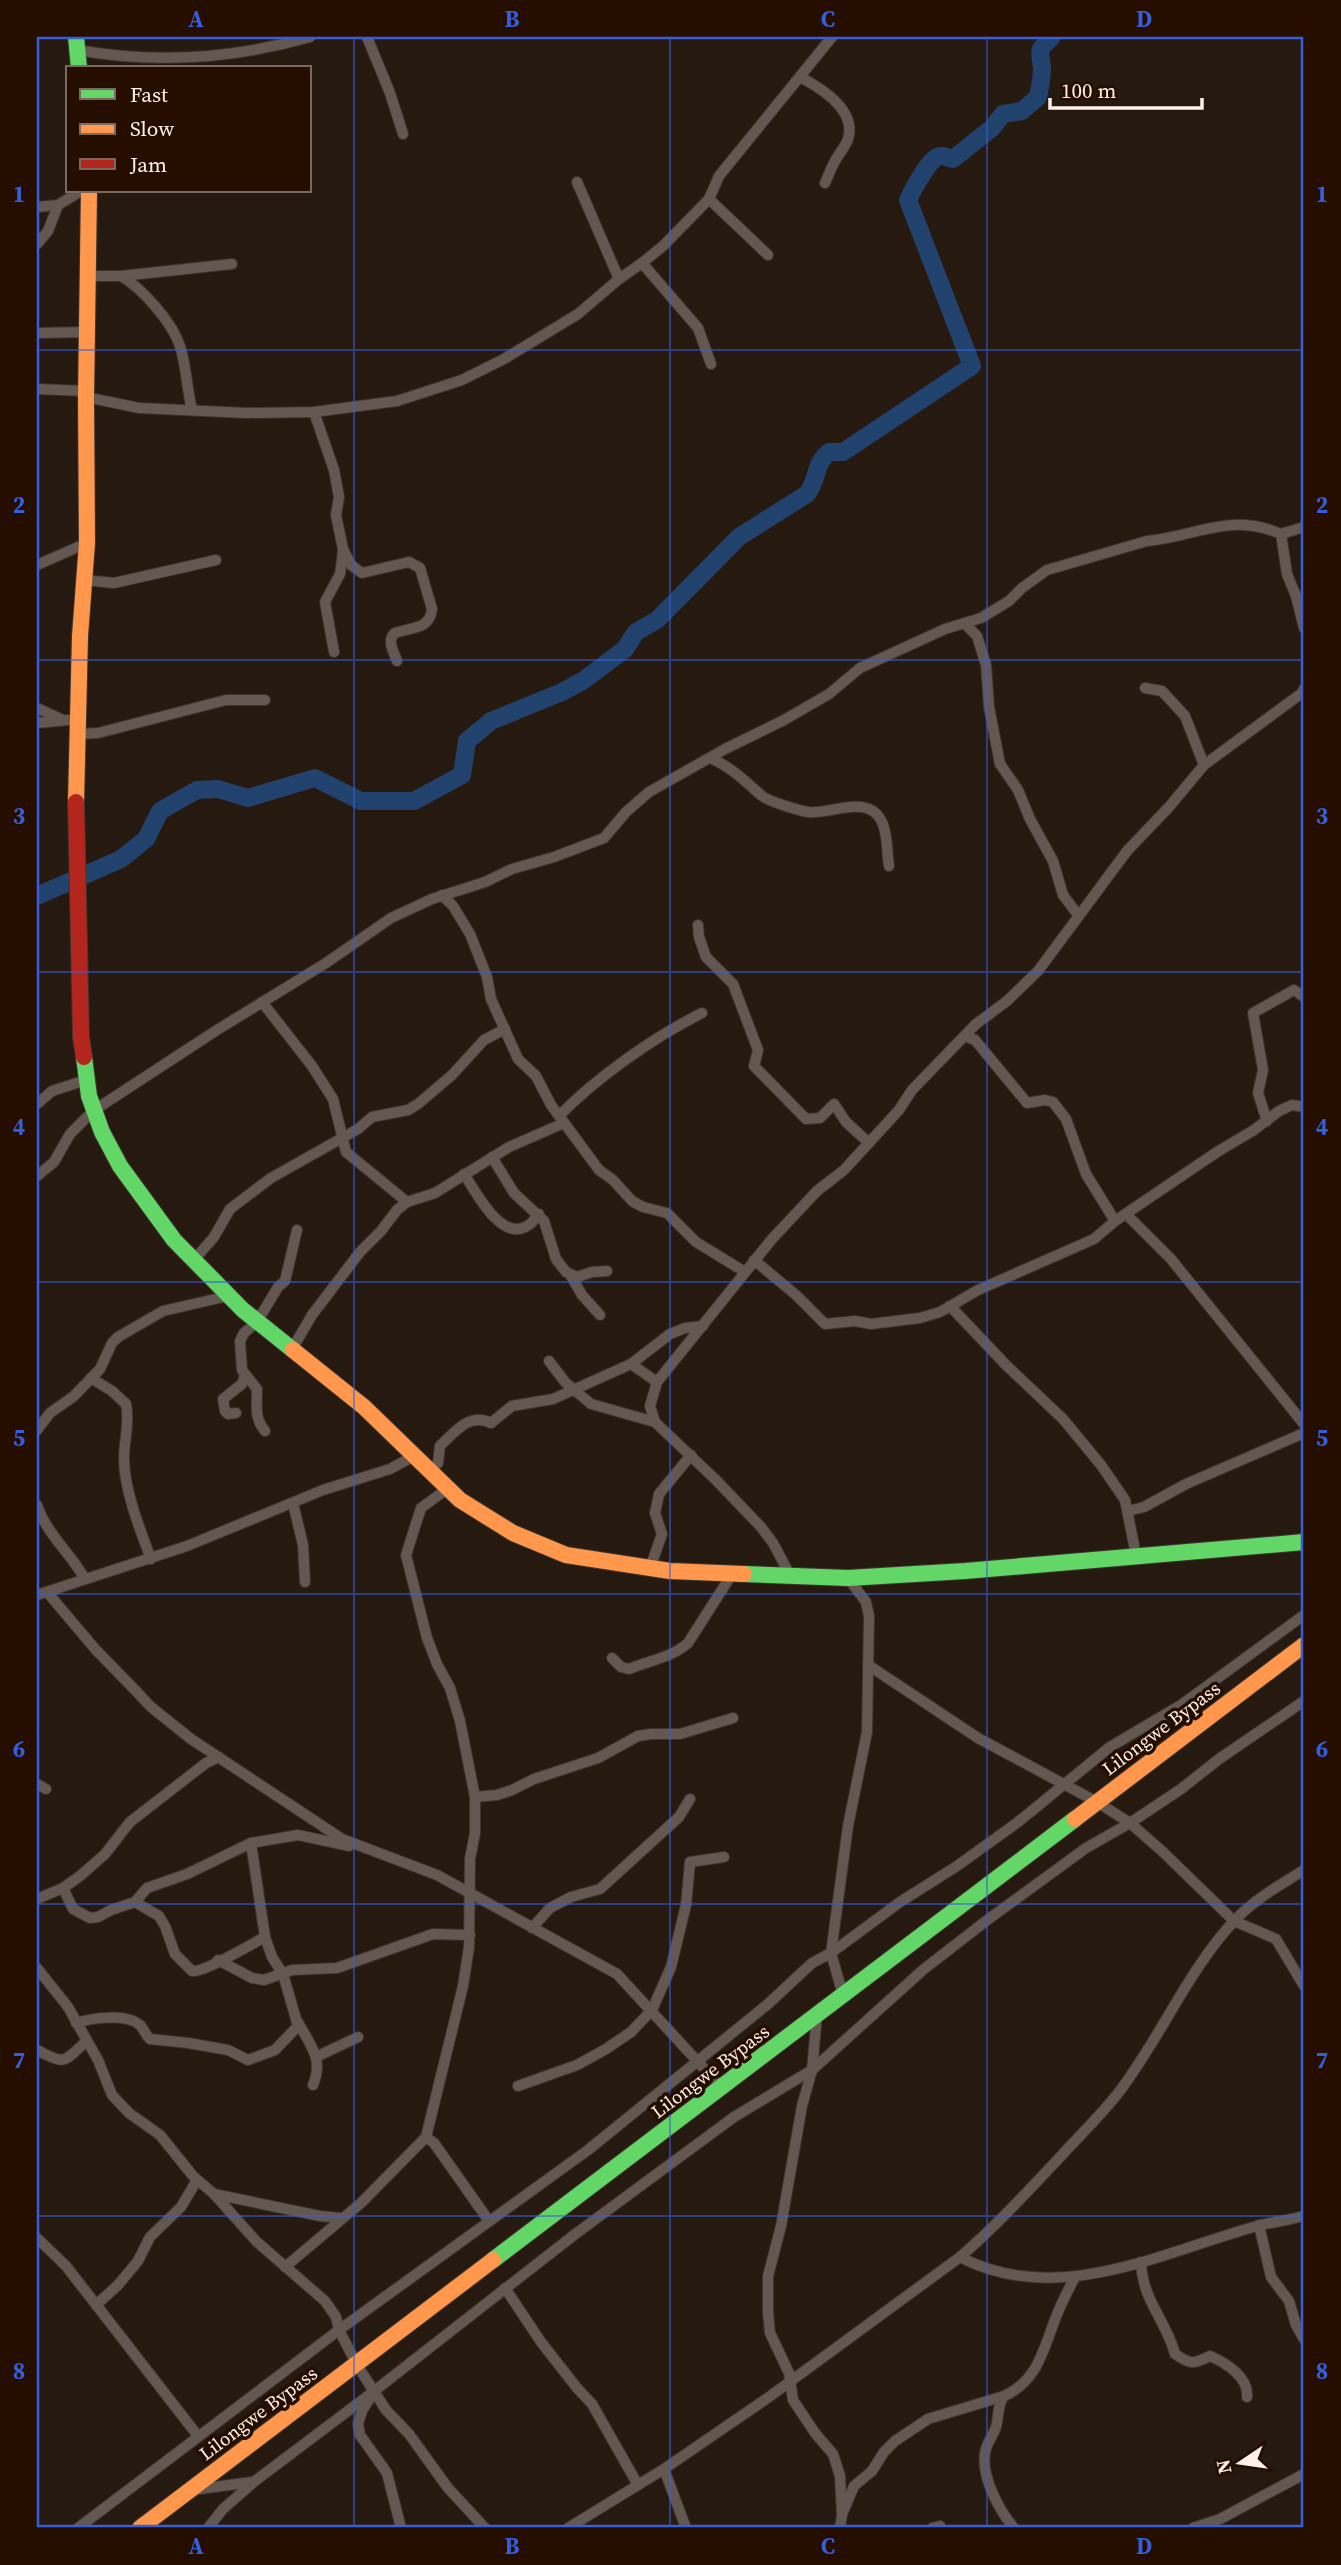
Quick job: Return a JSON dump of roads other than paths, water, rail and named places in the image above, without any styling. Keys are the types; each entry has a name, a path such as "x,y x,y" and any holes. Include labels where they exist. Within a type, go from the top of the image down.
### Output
{"street":[{"path":"79,66 77,44 162,60 249,51 310,37"},
{"path":"367,37 403,134"},
{"path":"37,389 86,394 125,406 247,413 314,412 397,401 473,375 578,314 663,246 709,199 719,176 832,37"},
{"path":"800,77 825,93 846,114 849,122 847,142 832,165 825,184"},
{"path":"577,182 619,279"},
{"path":"37,207 58,205 79,192"},
{"path":"89,192 87,543 73,724 80,896 80,1025 86,1080 93,1111 120,1166 193,1261 257,1322 364,1407 447,1489 495,1524 545,1548 591,1560 650,1568 732,1574 848,1578 965,1571 1304,1542"},
{"path":"709,199 768,255"},
{"path":"37,244 48,231 58,205"},
{"path":"642,263 698,328 711,364"},
{"path":"89,276 121,276 232,264"},
{"path":"121,276 133,283 154,305 176,336 181,349 192,410"},
{"path":"37,333 87,332"},
{"path":"314,412 336,478 339,497 337,523 343,548 351,565 362,573 409,562 420,568 432,609 431,615 425,624 391,636 390,641 397,661"},
{"path":"37,1176 54,1162 70,1134 93,1111 326,963 391,918 442,895 604,838 626,812 649,792 829,694 860,667 924,638 981,618 1009,601 1022,587 1047,570 1126,546 1240,524 1261,526 1281,534 1304,527"},
{"path":"1281,534 1287,575 1296,596 1304,628"},
{"path":"37,565 87,543"},
{"path":"334,652 325,602 340,575 343,548"},
{"path":"84,580 114,583 216,560"},
{"path":"965,624 977,636 986,665 989,707 1000,764 1018,790 1053,861 1063,895 1078,915"},
{"path":"1145,688 1161,691 1185,716 1204,765"},
{"path":"655,1423 650,1406 657,1382 754,1260 817,1191 844,1170 899,1110 912,1090 976,1024 1022,988 1044,963 1127,851 1170,807 1204,765 1304,689"},
{"path":"37,708 97,733 226,700 265,701"},
{"path":"37,723 73,724"},
{"path":"710,758 730,769 758,790 763,797 808,812 850,807 870,809 883,821 889,866"},
{"path":"442,895 453,906 470,934 487,977 491,999 518,1059 536,1076 561,1119 599,1170 613,1180 621,1192 632,1201 643,1207 667,1213 696,1242 745,1272"},
{"path":"698,925 706,957 733,984 758,1050 754,1066 806,1119 820,1118 834,1104 846,1122 869,1143"},
{"path":"1267,1121 1258,1093 1263,1070 1253,1013 1294,990 1304,998"},
{"path":"262,1002 312,1066 333,1099 346,1152 407,1202"},
{"path":"291,1351 313,1315 360,1252 397,1210 407,1202 435,1193 492,1157 561,1119 574,1101 646,1045 702,1013"},
{"path":"193,1261 214,1237 230,1209 271,1178 358,1129 372,1116 408,1110 418,1104 452,1075 484,1040 505,1029"},
{"path":"965,1036 975,1040 1027,1103 1045,1100 1053,1102 1066,1119 1086,1174 1115,1221"},
{"path":"37,1104 52,1091 86,1080"},
{"path":"754,1260 796,1295 825,1324 855,1321 871,1324 929,1317 978,1290 1082,1245 1286,1107 1304,1107"},
{"path":"492,1157 514,1193 544,1221 560,1265 600,1315"},
{"path":"464,1174 503,1227 516,1230 528,1226 539,1214"},
{"path":"1126,1214 1171,1259 1304,1424"},
{"path":"265,1431 258,1422 255,1410 257,1389 242,1370 240,1341 257,1322 278,1287 285,1281 297,1230"},
{"path":"571,1276 607,1272"},
{"path":"37,1430 50,1413 74,1396 100,1369 113,1343 146,1319 163,1311 228,1296"},
{"path":"950,1306 1070,1428 1119,1490 1128,1511 1136,1555"},
{"path":"429,1471 438,1463 440,1446 470,1420 480,1419 491,1423 512,1406 553,1399 631,1364 670,1334 685,1328 703,1326"},
{"path":"549,1361 574,1390 596,1406 655,1423 691,1455 761,1527 773,1542 791,1577"},
{"path":"631,1364 657,1382"},
{"path":"236,1413 228,1414 225,1411 223,1399 242,1384 245,1375"},
{"path":"91,1378 126,1404 126,1475 151,1559"},
{"path":"1128,1511 1144,1507 1186,1484 1304,1433"},
{"path":"650,1568 662,1534 655,1513 659,1494 691,1455"},
{"path":"414,1456 390,1469 333,1487 151,1559 42,1594 151,1707 191,1739 342,1839 437,1875 617,1974 722,2088"},
{"path":"285,2267 361,2203 426,2137 454,2029 469,1954 470,1859 475,1833 475,1797 457,1710 427,1638 407,1564 407,1546 421,1508 447,1489"},
{"path":"293,1503 303,1545 305,1582"},
{"path":"37,1505 51,1535 73,1558 85,1579"},
{"path":"612,1658 621,1667 629,1669 650,1659 663,1659 682,1648 688,1643 732,1574"},
{"path":"843,1995 831,1952 848,1826 867,1732 868,1665 868,1609 859,1589 848,1578"},
{"path":"78,2528 339,2330 588,2150 768,2004 812,1963 967,1859 1018,1822 1110,1747 1181,1705 1304,1615"},
{"name":"Lilongwe Bypass","path":"140,2528 1304,1646"},
{"path":"868,1665 978,1738 1097,1802 1130,1823 1234,1921 1276,1939 1304,1986"},
{"path":"208,2528 223,2509 255,2481 505,2288 734,2117 812,2070 924,1969 986,1921 1086,1849 1130,1823 1304,1701"},
{"path":"475,1797 497,1795 534,1779 598,1758 638,1736 680,1734 733,1718"},
{"path":"37,1899 63,1888 104,1854 130,1822 197,1770 219,1757"},
{"path":"532,1927 550,1908 571,1897 600,1889 680,1817 690,1799"},
{"path":"63,1888 73,1909 90,1918 135,1902 147,1888 187,1874 251,1843 298,1836 363,1848"},
{"path":"251,1843 265,1937 282,1974 298,2022 316,2057 319,2072 313,2085"},
{"path":"518,2086 587,2060 631,2032 652,2010 671,1966 686,1905 690,1862 724,1857"},
{"path":"568,2528 664,2469 960,2257 1017,2204 1117,2094 1142,2060 1197,1971 1234,1921 1259,1899 1304,1870"},
{"path":"135,1902 159,1916 176,1954 192,1971 205,1970 218,1960 265,1937"},
{"path":"218,1960 259,1980 304,1968 337,1968 433,1934 470,1935"},
{"path":"37,1968 68,2007 102,2068 112,2095 129,2113 160,2135 257,2242 325,2301 373,2392 409,2434 447,2488 485,2528"},
{"path":"817,2015 812,2070 802,2106 781,2226 768,2276 770,2333 789,2373 793,2400 798,2410 833,2454 840,2476 840,2528"},
{"path":"76,2023 103,2017 130,2021 139,2025 150,2039 228,2050 248,2060 275,2050 296,2030 298,2022"},
{"path":"316,2057 358,2037"},
{"path":"37,2050 63,2060 69,2059 86,2042"},
{"path":"426,2137 434,2143 489,2221"},
{"path":"96,2305 118,2285 138,2261 150,2237 181,2207 198,2180"},
{"path":"214,2194 341,2218"},
{"path":"960,2257 972,2263 1008,2272 1031,2276 1075,2277 1141,2262 1259,2225 1304,2216"},
{"path":"1259,2225 1271,2277 1289,2301 1296,2325 1304,2339"},
{"path":"39,2243 58,2256 198,2436"},
{"path":"1141,2262 1141,2280 1151,2306 1170,2335 1175,2354 1187,2363 1201,2362 1210,2356 1226,2363 1245,2383 1247,2397"},
{"path":"842,2515 854,2487 872,2472 884,2452 895,2441 928,2419 1004,2396 1024,2382 1042,2359 1054,2323 1075,2277"},
{"path":"505,2288 541,2342 592,2404 638,2485"},
{"path":"373,2392 358,2424 360,2435 387,2473 401,2528"},
{"path":"1004,2396 1000,2400 995,2428 985,2452 986,2473 999,2505 1014,2528"},
{"path":"664,2469 686,2528"},
{"path":"1193,2528 1220,2519 1304,2474"},
{"path":"190,2490 255,2481"}],"waterway":[{"path":"37,896 121,859 146,839 160,811 197,790 218,789 248,798 315,778 361,801 414,801 462,775 467,741 491,721 562,692 584,680 625,649 636,632 657,620 739,537 807,494 820,462 829,452 843,452 972,366 908,200 933,160 943,156 953,159 992,128 1003,114 1022,111 1038,97 1042,71 1040,51 1052,37"}]}
